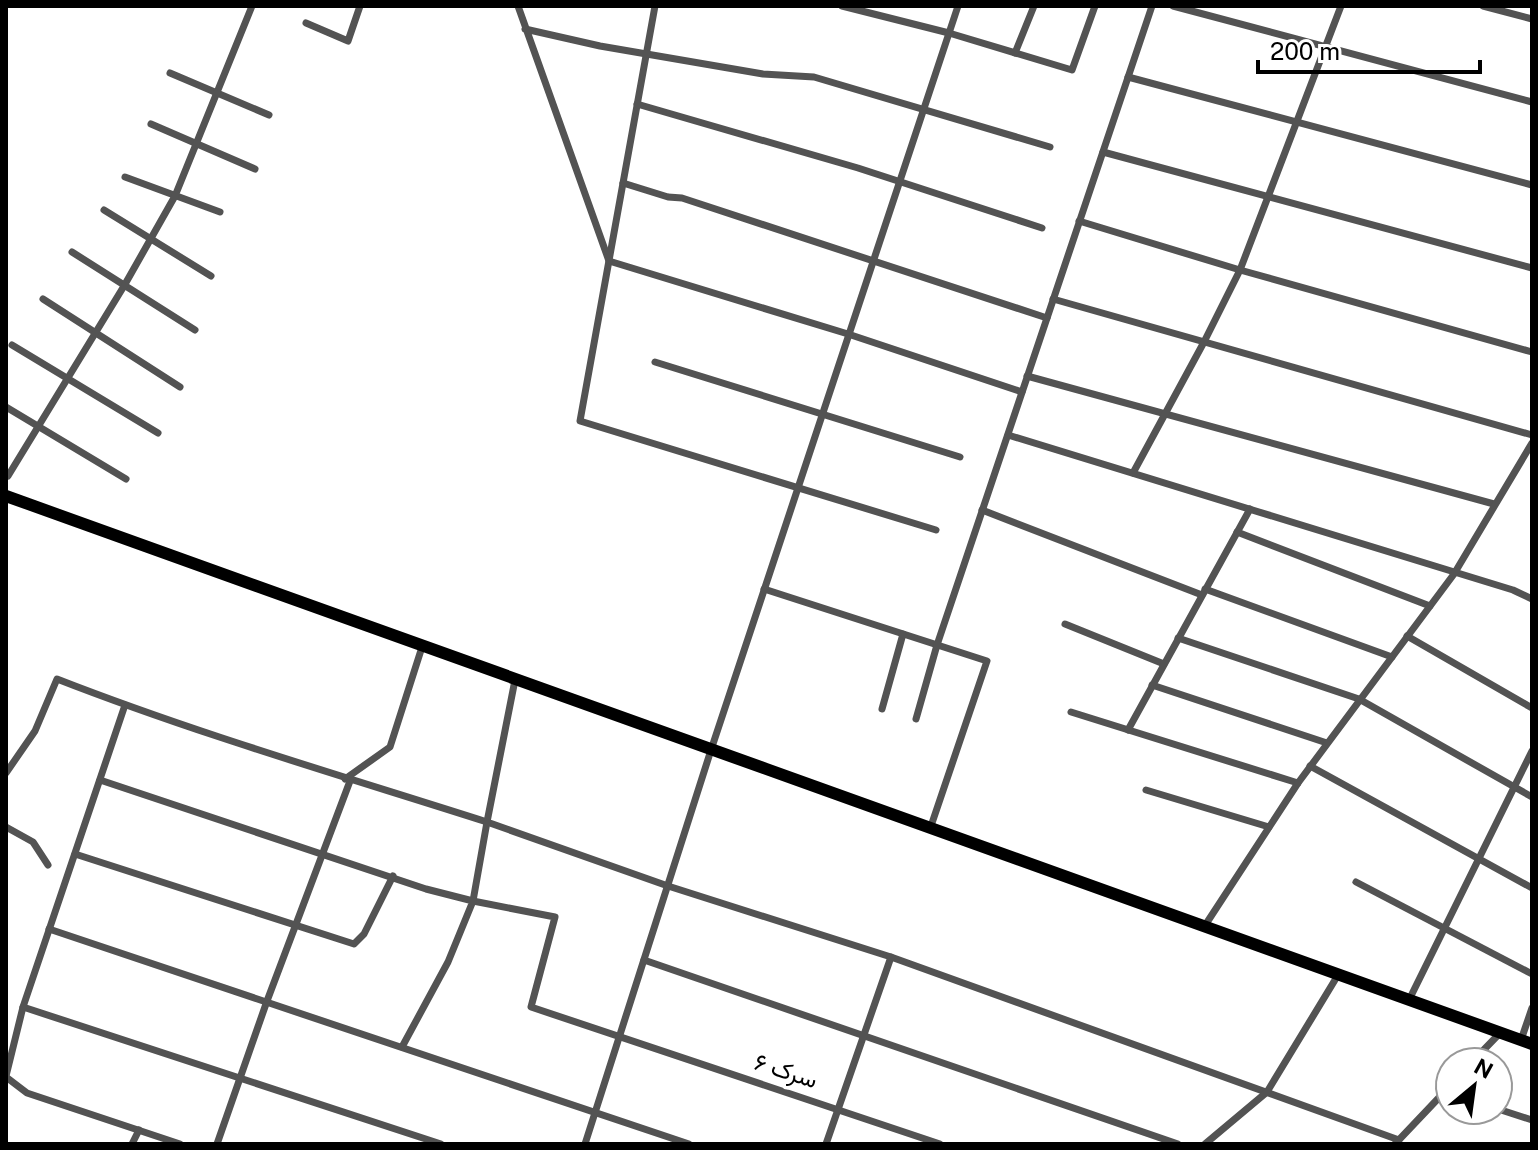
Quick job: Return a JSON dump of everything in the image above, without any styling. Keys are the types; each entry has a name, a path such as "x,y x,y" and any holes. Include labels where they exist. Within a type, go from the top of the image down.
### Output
{"main road":[{"path":"6,496 1527,1042"}],"street":[{"path":"306,23 348,41 360,6"},
{"path":"518,6 609,261"},
{"path":"655,6 580,421 936,530"},
{"path":"842,6 949,33 1072,70 1095,6"},
{"path":"585,1144 711,750 958,6"},
{"path":"1015,53 1034,6"},
{"path":"916,719 937,645 1152,6"},
{"path":"1173,6 1532,102"},
{"path":"1133,473 1240,270 1341,6"},
{"path":"1483,6 1532,19"},
{"path":"8,476 175,196 250,7"},
{"path":"525,29 763,74 814,77 1050,147"},
{"path":"170,73 269,115"},
{"path":"1128,77 1532,185"},
{"path":"637,104 1042,228"},
{"path":"151,124 255,169"},
{"path":"1103,152 1532,268"},
{"path":"125,177 220,212"},
{"path":"623,183 668,197 682,198 1047,318"},
{"path":"104,210 211,276"},
{"path":"1079,221 1532,352"},
{"path":"72,252 195,330"},
{"path":"609,261 848,334 1022,392"},
{"path":"43,299 180,387"},
{"path":"1053,299 1532,435"},
{"path":"12,345 158,433"},
{"path":"655,362 960,457"},
{"path":"1027,376 1494,504"},
{"path":"6,407 38,429 126,479"},
{"path":"1008,435 1513,590 1532,599"},
{"path":"1204,927 1310,766 1454,574 1532,443"},
{"path":"1128,730 1250,509"},
{"path":"982,510 1392,657"},
{"path":"1237,532 1430,606"},
{"path":"764,589 987,661 930,829"},
{"path":"1065,624 1164,664"},
{"path":"882,709 903,634"},
{"path":"1407,636 1532,708"},
{"path":"1178,638 1359,699 1532,797"},
{"path":"217,1144 348,780 390,747 422,647"},
{"path":"6,773 35,731 57,679 348,780 487,822 668,886 891,957 1397,1142 1434,1103"},
{"path":"402,1047 448,962 473,901 515,680"},
{"path":"1152,685 1327,743"},
{"path":"125,705 23,1007 6,1074 27,1093 180,1144"},
{"path":"1071,712 1298,783"},
{"path":"1409,1000 1532,751"},
{"path":"1310,766 1532,888"},
{"path":"100,780 426,889 473,901"},
{"path":"1146,790 1269,827"},
{"path":"6,827 33,842 48,865"},
{"path":"75,854 357,944 393,876"},
{"path":"1356,882 1532,974"},
{"name":"سرک ۶","path":"473,901 555,917 531,1007 940,1144"},
{"path":"49,929 689,1144"},
{"path":"826,1144 891,957"},
{"path":"644,960 1178,1144"},
{"path":"1205,1144 1267,1092 1338,975"},
{"path":"23,1007 441,1144"},
{"path":"1527,1042 1532,1008"},
{"path":"1487,1046 1501,1032"},
{"path":"132,1144 139,1130"}]}
